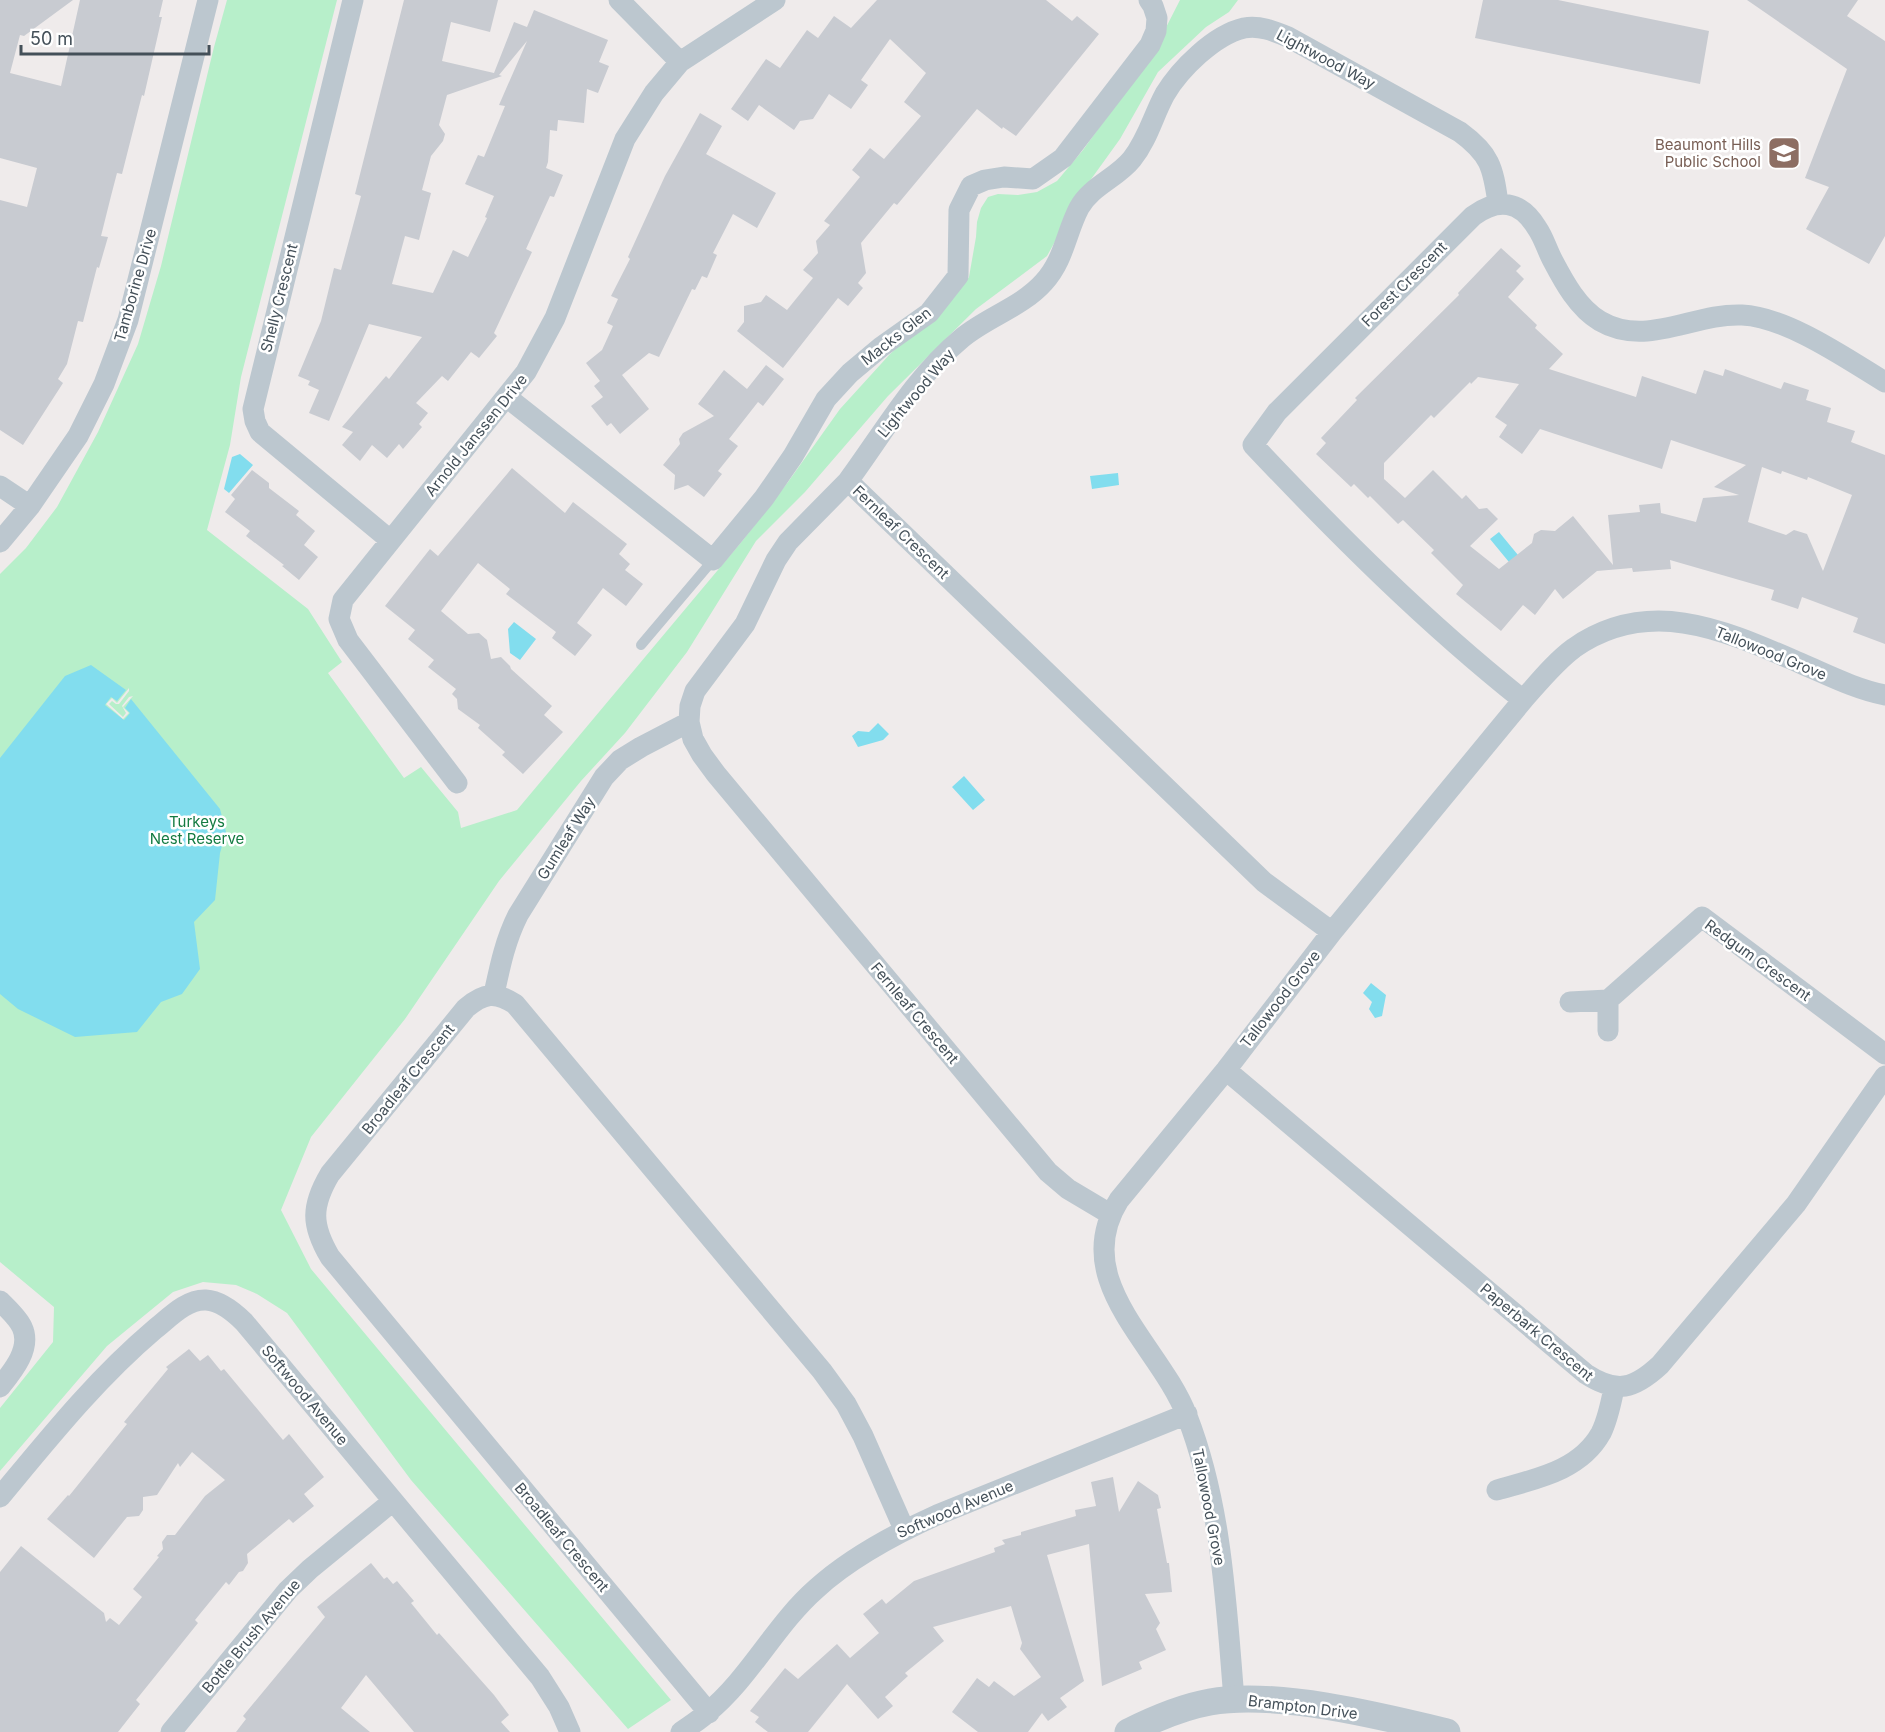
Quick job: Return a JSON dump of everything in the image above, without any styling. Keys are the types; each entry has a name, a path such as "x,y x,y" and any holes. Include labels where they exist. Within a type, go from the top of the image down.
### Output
{"street":[{"name":"Tamborine Drive","path":"1,538 30,506 78,436 104,384 128,320 208,0"},
{"name":"Shelly Crescent","path":"353,0 253,410 260,432 390,540"},
{"path":"619,0 680,62"},
{"name":"Arnold Janssen Drive","path":"457,783 355,650 342,629 339,619 343,600 508,398 531,364 555,318 625,139 654,93 680,62 775,0"},
{"name":"Macks Glen","path":"714,561 794,456 826,399 850,373 881,347 929,313 958,276 959,210 971,186 985,180 1004,177 1033,179 1063,158 1141,58 1156,31 1157,18 1149,0"},
{"name":"Lightwood Way","path":"848,480 910,395 961,339 1043,284 1062,257 1080,206 1090,193 1131,161 1144,143 1158,110 1176,78 1205,50 1223,37 1244,28 1265,28 1288,37 1460,132 1476,144 1488,158 1498,203"},
{"path":"1498,203 1512,205 1526,214 1537,226 1552,260 1582,308 1614,329 1635,333 1717,317 1743,315 1771,322 1798,333 1885,382"},
{"name":"Forest Crescent","path":"1498,203 1484,208 1473,216 1277,412 1252,445 1420,613 1523,700"},
{"path":"508,398 714,561"},
{"name":"Fernleaf Crescent","path":"1110,1214 1068,1189 1048,1172 709,764 693,739 689,722 690,706 696,691 745,624 776,560 788,542 848,480 1264,882 1332,932"},
{"path":"0,486 30,506"},
{"name":"Tallowood Grove","path":"1234,1699 1221,1557 1202,1459 1187,1414 1171,1382 1113,1294 1105,1270 1104,1230 1119,1200 1226,1070 1332,932 1523,700 1546,674 1575,648 1603,633 1632,623 1665,621 1700,625 1730,634 1841,681 1885,695"},
{"name":"Gumleaf Way","path":"494,994 502,951 508,934 604,777 620,760 689,722"},
{"name":"Redgum Crescent","path":"1608,1000 1702,918 1885,1053"},
{"path":"494,994 504,997 525,1014 822,1371 846,1404 863,1436 904,1530"},
{"name":"Broadleaf Crescent","path":"494,994 484,996 466,1008 330,1174 315,1206 315,1221 319,1239 330,1257 709,1713"},
{"path":"1569,1002 1608,1000 1608,1031"},
{"name":"Paperbark Crescent","path":"1226,1070 1586,1374 1599,1383 1614,1388"},
{"path":"1497,1490 1567,1467 1586,1453 1600,1434 1608,1416 1614,1388 1630,1386 1643,1381 1660,1365 1796,1204 1885,1076"},
{"name":"Softwood Avenue","path":"0,1497 66,1416 122,1358 180,1308 204,1300 218,1302 244,1322 540,1677 570,1732"},
{"path":"0,1301 22,1327 24,1349 12,1372 0,1387"},
{"name":"Softwood Avenue","path":"681,1732 709,1713 816,1589 870,1550 904,1530 1187,1414"},
{"name":"Bottle Brush Avenue","path":"171,1732 288,1590 393,1501"},
{"name":"Brampton Drive","path":"1128,1732 1185,1708 1234,1699 1275,1700 1316,1705 1403,1721 1447,1732"}],"lane":[{"name":"Macks Glen","path":"641,645 714,561"}],"green space":[{"name":"Turkeys Nest Reserve","path":"227,0 337,0 241,377 230,445 207,530 308,609 342,662 328,673 404,778 421,767 458,812 461,828 517,810 743,540 840,409 890,354 955,296 969,277 977,222 981,208 988,197 998,194 1018,195 1037,192 1057,181 1083,150 1153,53 1180,0 1238,0 1229,12 1206,27 1158,72 1120,139 1084,189 1047,256 976,309 888,396 805,492 756,541 687,652 625,733 581,781 499,881 405,1019 311,1137 281,1210 311,1269 671,1700 628,1729 411,1480 287,1313 257,1294 236,1285 203,1282 173,1292 107,1346 0,1471 0,1408 53,1342 54,1307 0,1262 0,574 26,548 57,507 98,432 138,344 161,266"}],"water":[{"path":"240,454 253,465 229,493 224,489 232,457"},
{"path":"1118,473 1119,485 1092,489 1090,476"},
{"path":"1499,532 1527,566 1518,573 1490,539"},
{"path":"514,622 536,639 520,660 510,653 508,629"},
{"path":"91,665 126,690 117,701 111,697 105,705 124,720 130,713 125,708 131,699 220,809 226,832 220,853 215,900 194,922 200,969 182,994 161,1002 137,1032 75,1037 18,1009 0,994 0,758 65,676"},
{"path":"878,723 889,734 883,740 858,747 852,736 858,731 869,732"},
{"path":"964,776 985,800 973,810 952,787"},
{"path":"1371,983 1386,995 1382,1016 1375,1018 1369,1009 1372,1002 1363,993"}],"pier":[{"path":"129,688 119,704 112,701 109,704 123,717 126,713 122,706 129,697 133,696 123,707 129,713 123,719 106,704 112,698 117,703"}],"building":[{"path":"0,0 73,0 24,36 20,35 10,73 61,86 80,0 163,0 159,17 162,17 144,96 142,95 122,174 117,173 101,236 108,237 99,268 97,267 83,322 78,321 67,364 58,379 63,383 23,445 0,430 0,200 27,207 37,168 0,158"},
{"path":"404,0 498,0 490,32 451,22 442,61 494,73 514,22 527,27 534,10 608,40 599,62 609,66 598,93 587,89 584,123 558,120 557,131 550,130 546,168 563,175 554,197 550,196 526,249 532,252 494,333 497,336 479,358 471,352 448,381 442,376 416,403 428,413 419,424 422,427 403,449 399,444 387,458 372,445 360,461 342,445 353,432 342,427 386,376 389,379 422,337 369,324 329,421 309,413 319,390 308,385 310,381 298,376 321,321 334,268 341,270 361,196 355,194","holes":["527,41 499,105 505,106 484,157 478,155 465,184 494,196 485,217 487,218 468,257 453,250 433,293 392,284 405,236 419,240 431,193 422,190 431,156 443,141 445,134 439,125 447,95 502,76 499,75"]},
{"path":"877,0 1046,0 1072,21 1077,16 1099,34 1016,136 1003,127 1002,129 977,109 897,205 894,203 861,243 866,273 858,283 863,288 848,306 838,298 783,368 737,331 744,322 744,306 761,302 766,295 787,310 813,278 803,270 818,253 816,241 830,225 824,221 860,177 852,170 870,148 884,159 921,116 904,102 926,73 890,39 861,80 868,85 851,109 829,94 813,119 800,121 794,130 759,105 748,121 731,109 766,59 780,68 807,30 818,38 834,16 851,28"},
{"path":"1483,0 1558,0 1709,31 1700,84 1475,38"},
{"path":"1747,0 1858,0 1847,16 1885,41 1885,236 1869,264 1806,229 1829,187 1805,178 1847,69"},
{"path":"700,113 722,126 706,154 776,193 757,228 733,214 713,253 717,255 707,278 702,276 695,290 692,289 659,357 649,353 622,375 649,409 620,434 611,423 607,426 591,406 603,397 594,386 600,381 586,363 602,350 613,326 607,323 618,299 611,296 630,259 628,257 665,176"},
{"path":"1501,248 1521,266 1516,271 1524,279 1508,297 1537,325 1535,328 1563,354 1549,369 1636,397 1642,376 1696,394 1704,370 1723,376 1725,369 1781,389 1784,382 1809,390 1806,400 1831,408 1827,422 1855,431 1851,442 1885,455 1885,644 1853,632 1858,618 1802,597 1798,609 1771,600 1774,590 1670,560 1671,569 1633,572 1632,568 1597,571 1563,599 1555,589 1535,615 1523,605 1501,631 1456,594 1463,585 1431,553 1434,550 1403,520 1398,524 1370,496 1368,498 1354,484 1351,487 1316,454 1326,443 1321,438 1357,400 1355,398 1459,295 1458,293","holes":["1478,377 1519,384 1495,417 1507,425 1499,437 1522,454 1540,429 1662,469 1671,440 1746,465 1714,487 1739,495 1703,498 1696,522 1661,513 1660,503 1639,505 1640,512 1608,515 1613,565 1573,516 1555,531 1541,530 1534,534 1532,543 1499,569 1470,546 1498,519 1487,508 1479,509 1466,495 1462,499 1433,470 1405,498 1384,479 1384,463 1431,415 1434,418","1762,467 1807,480 1808,477 1852,495 1823,571 1807,534 1794,530 1786,535 1748,522"]},
{"path":"766,365 784,379 763,406 758,402 729,439 738,446 718,471 722,474 704,497 688,485 674,490 675,475 663,465 680,444 679,439 683,433 714,416 698,404 724,370 747,389"},
{"path":"512,468 565,513 573,502 627,544 619,554 630,564 625,570 643,584 626,606 603,588 577,623 592,635 575,656 552,638 556,632 506,594 510,589 478,563 441,611 468,634 479,633 487,640 491,659 501,657 552,706 544,715 563,732 523,774 502,755 505,752 478,728 480,725 458,709 457,699 452,694 456,689 428,667 434,660 408,639 415,630 385,606 430,549 438,556"},
{"path":"252,470 269,483 269,488 299,511 296,515 315,531 304,545 318,557 299,580 282,566 284,565 246,536 250,531 225,512 235,499 231,495"},
{"path":"189,1349 200,1361 208,1355 221,1371 224,1369 283,1440 289,1434 324,1477 304,1494 314,1506 293,1523 289,1519 247,1554 248,1563 243,1571 239,1572 229,1585 226,1582 195,1620 198,1623 136,1700 140,1704 118,1732 0,1732 0,1572 21,1546 104,1613 106,1622 110,1618 119,1625 142,1597 133,1589 159,1557 157,1556 163,1549 162,1542 167,1535 175,1535 205,1496 225,1480 192,1452 180,1467 178,1463 157,1495 143,1497 143,1510 139,1516 127,1517 94,1558 47,1519 69,1496 127,1424 124,1422 168,1369 166,1367"},
{"path":"1113,1477 1119,1512 1138,1481 1158,1495 1161,1508 1157,1509 1167,1563 1169,1563 1172,1592 1145,1594 1160,1623 1156,1629 1166,1650 1139,1662 1142,1669 1102,1686 1089,1544 1047,1555 1084,1681 1060,1698 1067,1707 1048,1721 1042,1713 1028,1732 978,1732 952,1712 977,1678 989,1687 994,1681 1014,1696 1041,1677 1020,1649 1022,1643 1011,1606 933,1627 944,1641 905,1673 908,1676 885,1697 893,1706 878,1719 847,1684 808,1732 768,1732 755,1722 759,1717 750,1711 785,1668 798,1679 837,1644 850,1658 879,1633 863,1614 882,1599 886,1604 914,1581 995,1552 994,1548 1005,1544 1002,1540 1076,1516 1075,1510 1096,1506 1091,1482"},
{"path":"371,1563 384,1579 387,1577 393,1584 397,1581 414,1601 411,1603 437,1635 439,1633 494,1695 509,1715 501,1722 510,1732 414,1732 366,1675 341,1708 370,1732 236,1732 246,1719 243,1716 325,1617 317,1607"}],"place":[{"name":"Beaumont Hills Public School","path":"1784,153"}]}
